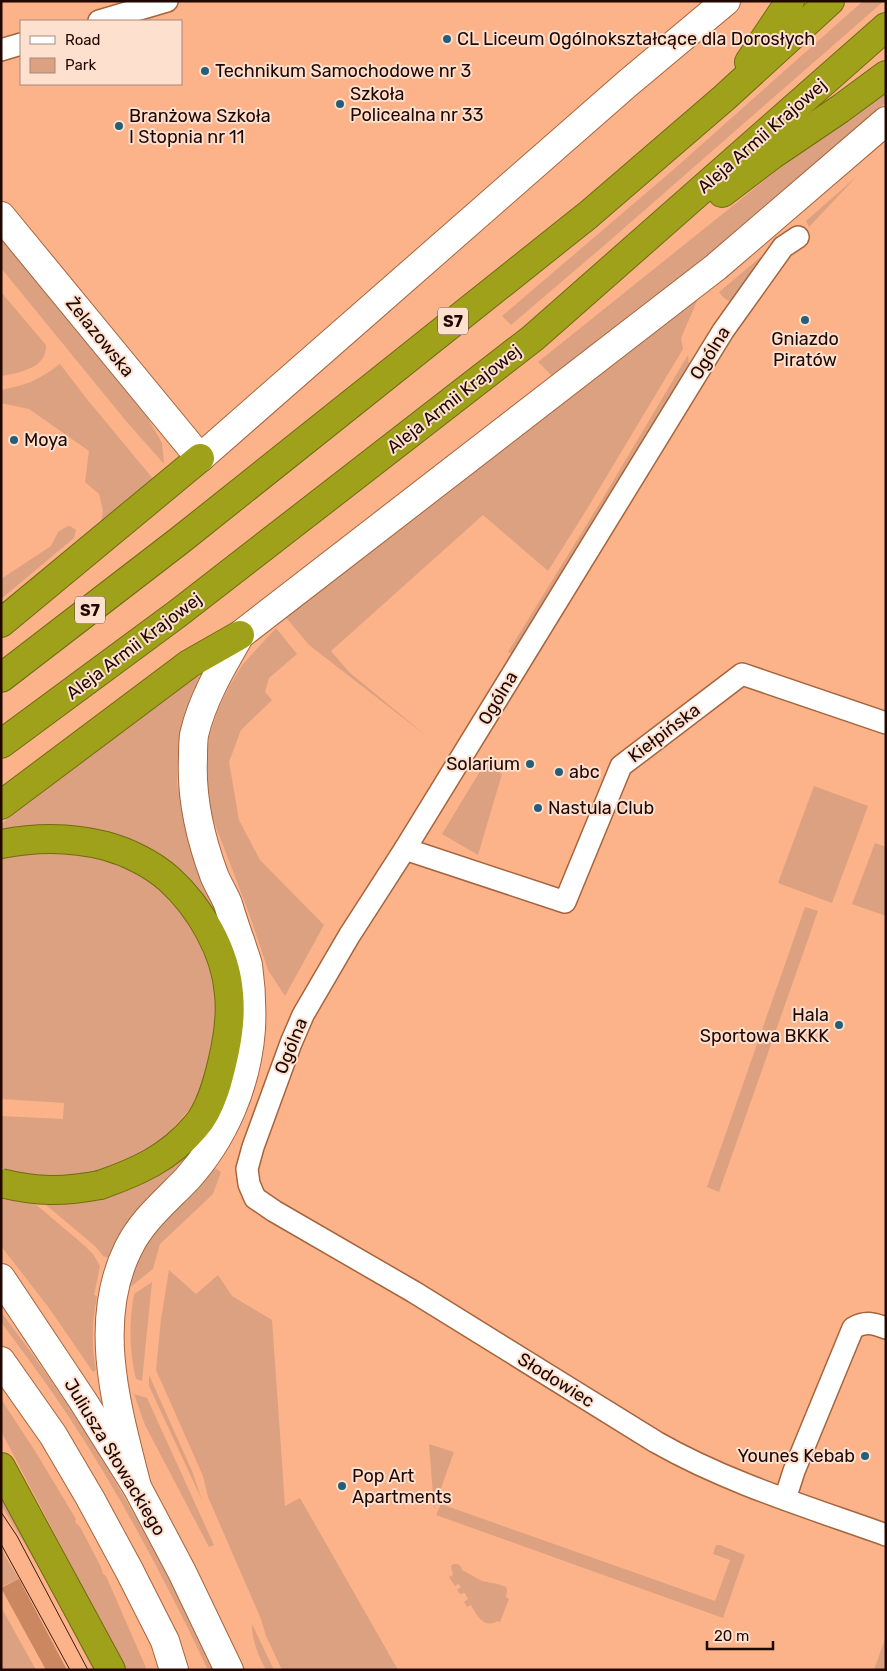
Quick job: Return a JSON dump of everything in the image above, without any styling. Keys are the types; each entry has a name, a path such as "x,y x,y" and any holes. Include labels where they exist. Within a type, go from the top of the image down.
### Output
{"highway":[{"path":"724,98 790,1"},
{"name":"S7","path":"1,678 179,541 588,215 724,98 830,1"},
{"name":"Aleja Armii Krajowej","path":"1,744 177,614 532,338 886,26"},
{"path":"532,338 772,155 886,75"},
{"path":"1,623 200,458"},
{"path":"1,805 189,664 240,635"},
{"path":"1,844 42,839 74,840 107,846 154,868 169,880 194,907 210,933 222,962 229,992 230,1026 222,1067 210,1104 196,1126 155,1163 131,1175 100,1185 74,1190 49,1192 1,1183"},
{"path":"1,1466 110,1670"}],"main road":[{"path":"200,458 628,83 726,1"},
{"path":"137,1487 116,1405 110,1352 113,1294 128,1248 151,1214 187,1179 210,1151 226,1124 237,1095 251,1030 251,994 247,964 227,902 214,875 195,813 192,768 194,737 199,719 219,672 240,635 716,267 886,121"},
{"name":"Żelazowska","path":"1,216 200,458"},
{"name":"Juliusza Słowackiego","path":"1,1278 78,1393 137,1487 182,1572 228,1670"},
{"path":"1,1361 53,1435 90,1498 182,1670"},
{"path":"165,1641 174,1670"}],"street":[{"path":"102,20 167,1"},
{"path":"1,50 20,44"},
{"name":"Ogólna","path":"249,1184 247,1169 253,1147 303,1015 349,936 405,849 602,525 724,331 783,247 798,236"},
{"name":"Kiełpińska","path":"405,849 565,902 621,766 742,674 886,723"},
{"name":"Słodowiec","path":"249,1184 255,1198 274,1211 414,1292 656,1442 750,1487 886,1535"},
{"path":"785,1499 852,1328 861,1323 872,1323 886,1328"}],"green space":[{"path":"863,1 884,1 511,325 502,316 673,170"},
{"path":"886,87 886,102 846,139 765,209 554,378 538,362 796,155"},
{"path":"857,176 809,227 806,221"},
{"path":"1,238 147,417 162,443 164,464 126,421 1,268"},
{"path":"768,251 734,302 722,296 719,292"},
{"path":"1,292 46,345 45,353 37,364 23,371 1,376"},
{"path":"689,299 697,301 681,338 683,349 548,571 483,515 331,651 349,672 429,738 309,645 283,614"},
{"path":"688,355 689,366 687,371 512,654 508,652 603,498"},
{"path":"60,364 154,480 101,523 103,511 99,494 85,482 89,451 29,409 1,403 1,390 32,381"},
{"path":"70,526 76,530 74,538 1,599 1,579 51,546 58,532"},
{"path":"276,628 297,654 269,678 265,692 272,700 241,730 229,762 239,820 260,860 324,925 285,996 268,970 250,916 211,814 207,758 209,737 218,709 229,687 243,664"},
{"path":"198,675 202,679 183,729 178,752 177,783 182,806 221,926 185,878 1,834 1,824"},
{"path":"485,763 502,774 478,855 442,834"},
{"path":"814,786 868,806 832,903 778,883"},
{"path":"875,843 886,847 886,916 852,904"},
{"path":"41,851 75,851 105,858 160,888 179,909 199,936 217,994 220,1026 199,1098 166,1136 221,1172 213,1194 160,1244 153,1269 129,1288 109,1258 103,1256 96,1247 1,1167 1,1116 63,1119 64,1103 1,1099 1,859"},
{"path":"805,907 818,911 719,1192 707,1187"},
{"path":"1,1175 85,1246 93,1254 100,1266 94,1295 97,1296 93,1333 96,1370 93,1372 49,1308 1,1246"},
{"path":"169,1270 196,1294 218,1275 232,1296 272,1320 285,1506 300,1498 398,1670 282,1670 208,1497 203,1476 156,1370 161,1319"},
{"path":"152,1282 142,1381 136,1379 134,1368 130,1337 131,1316 134,1294"},
{"path":"1,1312 65,1401 109,1471 182,1603 214,1670 208,1670 160,1573 107,1478 61,1405 1,1322"},
{"path":"149,1375 192,1471 202,1500 149,1386"},
{"path":"134,1394 147,1398 214,1545 209,1547 145,1425"},
{"path":"1,1399 76,1519 75,1522 80,1527 103,1574 106,1576 147,1670 126,1670 1,1431"},
{"path":"429,1444 454,1452 434,1508"},
{"path":"1,1488 97,1670 93,1670 41,1571 1,1505"},
{"path":"441,1504 715,1601 730,1560 713,1554 716,1545 745,1555 723,1618 436,1515"},
{"path":"1,1549 19,1579 1,1587"},
{"path":"454,1564 459,1565 462,1570 482,1581 506,1587 506,1597 509,1599 500,1622 485,1623 479,1618 471,1605 467,1607 464,1602 468,1599 465,1593 460,1594 457,1590 461,1587 458,1584 455,1586 449,1577 453,1575 451,1566"},
{"path":"1,1607 36,1670 1,1670"},
{"path":"252,1624 274,1670 266,1670 260,1659 254,1642"},
{"path":"886,1636 886,1670 874,1670"}],"shaded area":[{"path":"19,1579 67,1670 46,1670 1,1588"}],"tram line":[{"path":"1,1512 17,1536 88,1670"},
{"path":"1,1544 70,1670"}],"place":[{"name":"CL Liceum Ogólnokształcące dla Dorosłych","path":"447,39"},
{"name":"Technikum Samochodowe nr 3","path":"205,71"},
{"name":"Szkoła Policealna nr 33","path":"340,104"},
{"name":"Branżowa Szkoła I Stopnia nr 11","path":"119,126"},
{"name":"Gniazdo Piratów","path":"805,320"},
{"name":"Moya","path":"14,440"},
{"name":"Solarium","path":"530,764"},
{"name":"abc","path":"559,772"},
{"name":"Nastula Club","path":"538,808"},
{"name":"Hala Sportowa BKKK","path":"839,1025"},
{"name":"Younes Kebab","path":"865,1456"},
{"name":"Pop Art Apartments","path":"342,1486"}]}
